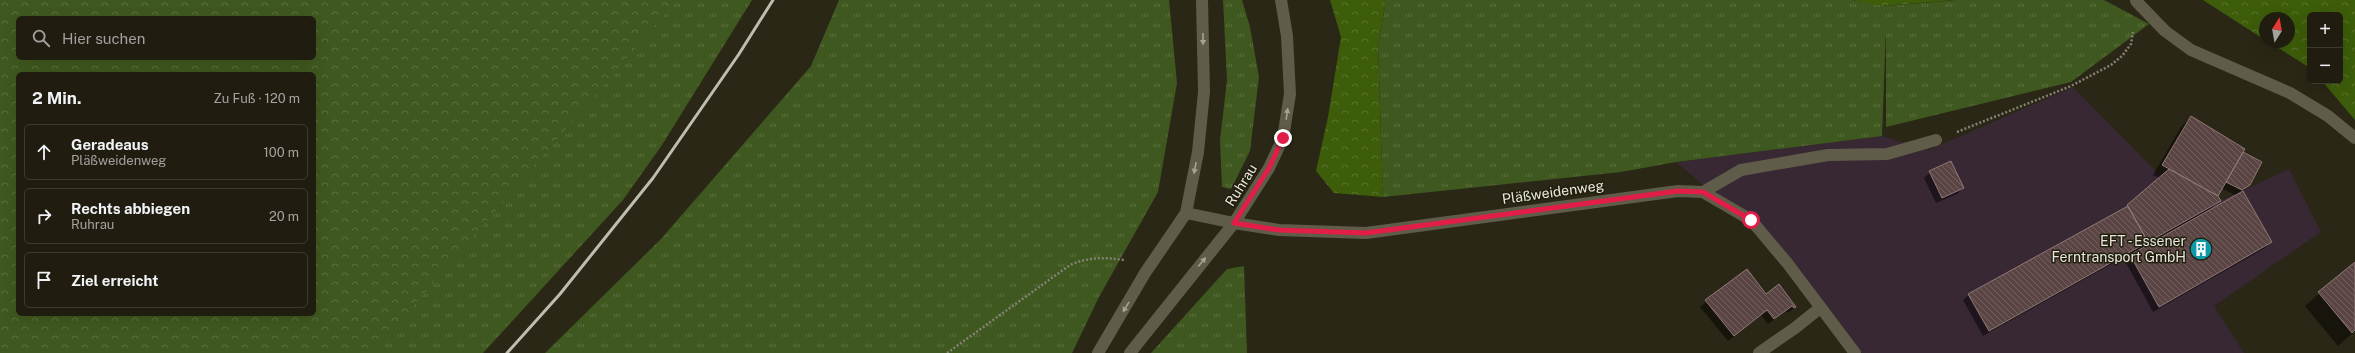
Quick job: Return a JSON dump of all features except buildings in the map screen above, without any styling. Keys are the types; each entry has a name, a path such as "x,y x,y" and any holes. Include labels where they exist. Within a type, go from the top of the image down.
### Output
{"street":[{"path":"1098,353 1145,273 1186,213 1198,152 1204,92 1202,0"},
{"name":"Ruhrau","path":"1130,353 1234,223 1269,168 1283,138 1290,94 1287,36 1280,0"},
{"path":"2136,1 2165,31 2191,50 2290,93 2328,116 2355,138"},
{"path":"1703,192 1741,170 1828,156 1887,154 1936,140"},
{"name":"Pläßweidenweg","path":"1186,213 1234,223 1279,230 1366,233 1678,191 1703,192 1751,220 1788,264 1855,353"},
{"path":"1759,353 1795,328 1820,308"}],"path":[{"path":"1936,140 2071,86 2111,65 2122,56 2131,44 2136,1"},
{"path":"947,353 1070,265 1086,258 1106,257 1127,261"}],"shaded area":[{"path":"2073,87 2196,212 2289,169 2321,232 2214,306 2244,353 1859,353 1794,262 1676,162 1882,136 1929,150"}],"green space":[{"path":"0,0 677,0 373,353 0,353"},
{"path":"675,0 752,0 662,145 623,200 483,353 369,353"},
{"path":"839,0 1169,0 1177,83 1158,192 1099,297 1072,353 545,353 661,239 811,66"},
{"path":"1223,0 1242,0 1250,27 1259,77 1250,151 1231,189 1222,187 1220,140 1227,80"},
{"path":"1330,0 1386,0 1378,46 1383,197 1334,193 1316,171 1328,117 1341,37"},
{"path":"1386,0 1851,0 1886,6 1956,0 2104,0 2149,24 2071,82 1886,127 1886,29 1882,136 1676,162 1621,172 1383,197 1378,46"},
{"path":"1851,0 1953,0 1883,6"},
{"path":"2203,0 2355,0 2355,120 2325,84 2343,84 2343,12 2307,12 2307,66 2278,48 2295,48 2295,12 2259,12 2259,36"},
{"path":"1244,266 1247,353 1151,353 1227,269"}],"railway":[{"path":"507,353 560,294 653,178 739,54 773,0"}],"place":[{"name":"EFT - Essener Ferntransport GmbH","path":"2201,249"}],"route":[{"path":"1283,138 1269,168 1234,223 1279,230 1322,233 1366,233 1534,209 1678,191 1703,192 1751,220"}]}
